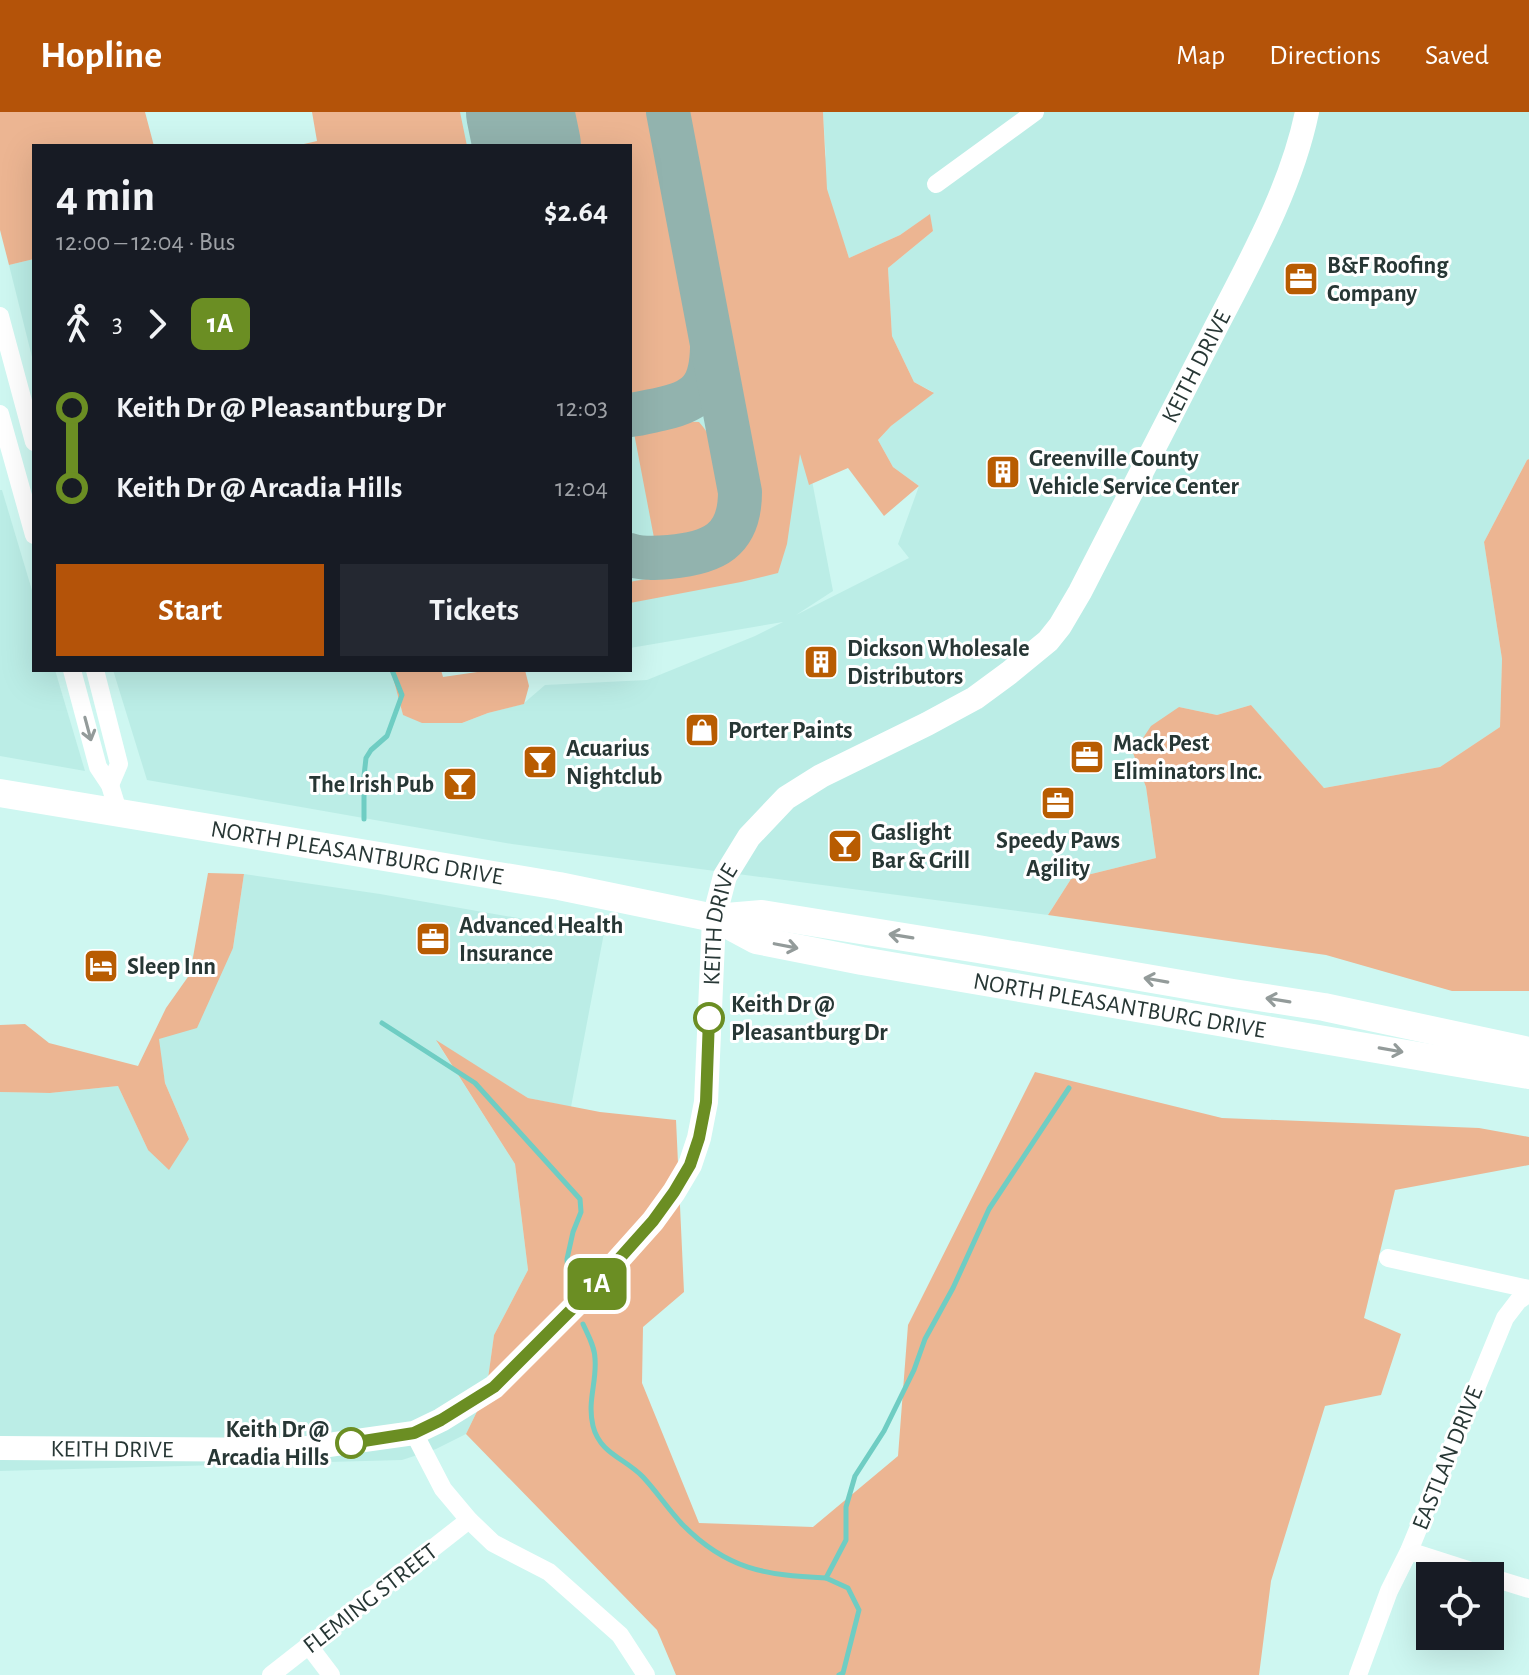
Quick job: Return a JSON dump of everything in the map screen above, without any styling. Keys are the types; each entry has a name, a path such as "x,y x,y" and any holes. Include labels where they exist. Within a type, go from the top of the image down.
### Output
{"main road":[{"name":"NORTH PLEASANTBURG DRIVE","path":"0,793 559,886 714,918 756,940 862,961 1529,1075"},
{"name":"NORTH PLEASANTBURG DRIVE","path":"714,918 762,914 978,949 1324,1007 1529,1051"},
{"path":"1324,1007 1529,1034"},
{"path":"1458,1062 1529,1085"}],"street":[{"path":"936,184 1035,112"},
{"name":"KEITH DRIVE","path":"0,1448 277,1450 414,1433 494,1387 594,1287 653,1221 674,1192 690,1165 699,1138 706,1102 714,918 725,876 749,837 786,798 821,776 975,698 1034,655 1060,626 1258,244 1292,165 1307,112"},
{"path":"0,316 32,435"},
{"path":"0,414 32,528"},
{"path":"73,672 98,767 110,785 119,814"},
{"path":"96,672 119,764 110,785"},
{"path":"1388,1258 1529,1291"},
{"name":"EASTLAN DRIVE","path":"1358,1675 1389,1591 1409,1551 1505,1318 1529,1291"},
{"path":"414,1433 443,1489 469,1520 493,1543 549,1572 620,1635 646,1675"},
{"name":"FLEMING STREET","path":"271,1675 469,1520"},
{"path":"1409,1551 1444,1562"},
{"path":"1504,1581 1529,1589"},
{"path":"309,1646 331,1675"}],"shaded area":[{"path":"0,112 145,112 153,144 32,144 32,259 9,265 0,230"},
{"path":"312,112 460,112 467,144 304,144 317,141"},
{"path":"320,112 815,112 826,159 823,112 1529,112 1529,459 1484,542 1502,659 1500,727 1440,767 1324,788 1251,705 1217,715 1179,707 1133,753 1146,787 1156,858 1071,879 1048,915 512,844 147,780 114,672 392,672 403,715 462,723 523,704 545,685 647,680 783,622 632,648 632,144 327,144","holes":["929,215 933,231 888,268 892,336 914,382 933,392 878,440 893,467 919,486 898,544 909,558 796,615 833,591 779,307 835,218 849,258 900,235"]},
{"path":"573,112 652,112 698,353 694,376 670,394 632,400 632,144 580,144"},
{"path":"682,112 823,112 827,189 849,258 900,235 930,214 933,231 888,268 892,336 914,382 934,393 878,440 893,467 919,486 884,516 848,468 809,485 800,454 787,544 778,573 632,603 632,582 696,570 727,556 749,533 755,508"},
{"path":"32,259 32,357 9,265"},
{"path":"671,421 699,422 707,433 718,459 723,504 721,515 707,531 687,539 655,543 634,433 650,425"},
{"path":"1529,459 1529,991 1452,991 1326,955 1048,915 1071,879 1156,858 1146,787 1133,753 1151,726 1179,707 1217,715 1251,705 1324,788 1440,767 1500,727 1502,659 1484,542"},
{"path":"2,490 32,590 32,672 56,672 85,771 0,756"},
{"path":"392,672 442,672 443,677 477,672 526,672 529,686 524,704 462,723 422,723 403,715"},
{"path":"208,873 244,874 233,948 197,1028 159,1039 165,1083 189,1139 169,1170 148,1150 118,1086 50,1093 0,1092 0,1025 25,1024 49,1043 138,1066 166,1008 190,974"},
{"path":"244,874 604,933 571,1107 528,1098 437,1042 515,1164 528,1270 494,1335 486,1393 466,1434 436,1449 402,1460 0,1471 0,1092 50,1093 118,1086 148,1150 189,1139 165,1083 158,1039 233,948"},
{"path":"436,1040 528,1098 600,1112 676,1120 684,1292 643,1327 642,1383 699,1523 813,1527 898,1456 908,1325 1035,1072 1222,1118 1479,1128 1529,1137 1529,1165 1395,1190 1364,1318 1401,1334 1381,1395 1325,1406 1271,1581 1259,1675 676,1675 657,1630 466,1434 486,1393 494,1335 528,1270 515,1164"}],"waterway":[{"path":"364,819 366,758 387,736 402,695 393,672"},
{"path":"382,1023 475,1083 580,1199 581,1212 567,1259 569,1288"},
{"path":"839,1675 843,1673 859,1610 848,1588 826,1578 846,1540 846,1507 855,1476 884,1431 989,1209 1069,1088"},
{"path":"583,1324 595,1355 591,1408 593,1426 601,1443 643,1477 682,1524 731,1561 765,1572 826,1578"}],"taxiway":[{"path":"632,555 669,557 711,548 729,533 739,509 740,492 668,112"},
{"path":"632,415 674,406 694,396 709,373 712,348"}],"runway":[{"path":"520,112 527,144"}],"bus line":[{"name":"1A","path":"351,1443 414,1433 494,1387 594,1287 653,1221 690,1165 699,1138 706,1102 709,1018"}],"place":[{"name":"B&F Roofing Company","path":"1301,279"},
{"name":"Greenville County Vehicle Service Center","path":"1003,472"},
{"name":"Dickson Wholesale Distributors","path":"821,662"},
{"name":"Porter Paints","path":"702,730"},
{"name":"Mack Pest Eliminators Inc.","path":"1087,757"},
{"name":"Acuarius Nightclub","path":"540,762"},
{"name":"The Irish Pub","path":"460,784"},
{"name":"Speedy Paws Agility","path":"1058,803"},
{"name":"Gaslight Bar & Grill","path":"845,846"},
{"name":"Advanced Health Insurance","path":"433,939"},
{"name":"Sleep Inn","path":"101,966"},
{"name":"Keith Dr @ Pleasantburg Dr","path":"709,1018"},
{"name":"Keith Dr @ Arcadia Hills","path":"351,1443"}]}
